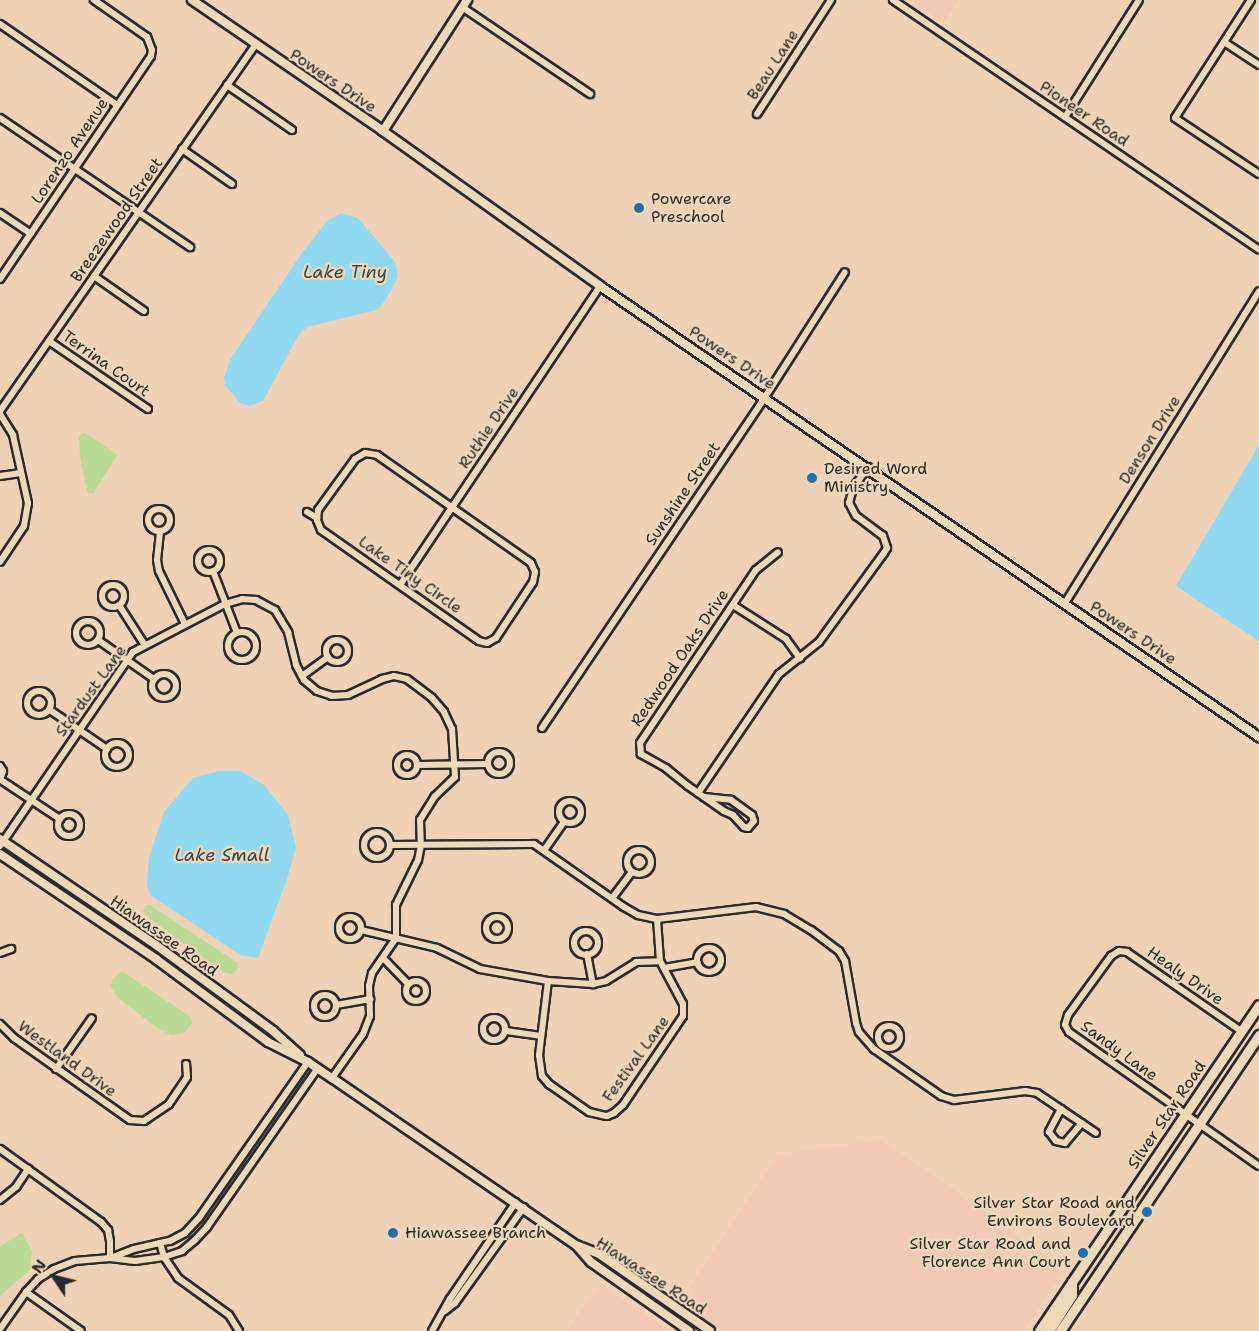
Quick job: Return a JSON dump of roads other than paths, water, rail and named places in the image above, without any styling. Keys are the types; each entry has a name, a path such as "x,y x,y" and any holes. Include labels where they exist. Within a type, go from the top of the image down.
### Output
{"main road":[{"name":"Silver Star Road","path":"1039,1331 1259,1005"},
{"name":"Silver Star Road","path":"1060,1331 1258,1040"},
{"path":"1049,1331 1072,1295 1072,1282"}],"street":[{"name":"Lorenzo Avenue","path":"0,279 151,56 152,50 147,37 94,0"},
{"name":"Powers Drive","path":"192,0 383,131 600,286 765,396 1259,736"},
{"name":"Beau Lane","path":"757,114 831,0"},
{"name":"Pioneer Road","path":"893,0 1259,250"},
{"path":"1065,117 1139,0"},
{"path":"1251,0 1175,118 1259,174"},
{"path":"383,131 465,3 590,94"},
{"path":"0,24 117,105"},
{"path":"1224,42 1259,65"},
{"name":"Breezewood Street","path":"0,413 256,44"},
{"path":"227,85 292,130"},
{"path":"0,118 190,247"},
{"path":"182,149 232,184"},
{"path":"0,213 31,234"},
{"name":"Sunshine Street","path":"542,728 845,273"},
{"path":"94,276 144,311"},
{"name":"Ruthie Drive","path":"400,585 600,286"},
{"name":"Denson Drive","path":"1065,603 1259,291"},
{"name":"Terrina Court","path":"49,341 148,409"},
{"path":"0,413 13,435 28,503 24,526 0,562"},
{"name":"Lake Tiny Circle","path":"365,453 377,455 452,507 531,563 535,572 533,582 496,638 488,643 479,640 321,530 317,518 318,510 355,459 365,453"},
{"path":"701,795 779,674 819,642 887,548 883,536 856,516 849,503 853,488 868,467"},
{"path":"0,476 21,474"},
{"path":"307,512 317,518"},
{"path":"160,532 159,571 185,624"},
{"name":"Redwood Oaks Drive","path":"701,795 731,800 752,815 754,821 748,828 744,827 733,815 701,795 642,754 640,744 756,570 778,552"},
{"path":"213,571 237,633"},
{"name":"Stardust Lane","path":"1,842 126,660 144,644 225,604 242,599 256,600 275,610 288,632 296,664 302,676"},
{"path":"119,605 144,644"},
{"path":"733,605 786,639 800,658"},
{"path":"85,621 94,623 100,631 98,640 90,645 81,643 76,635 78,626 85,621"},
{"path":"237,633 248,633 256,640 256,651 248,659 237,659 229,652 229,641 237,633"},
{"path":"98,640 154,679"},
{"path":"328,657 302,676 317,691 332,696 348,695 382,679 394,676 407,679 432,698 444,712 452,729 456,765 455,777 435,796 420,820 421,845 418,860 399,896 396,938 372,973 370,1016 363,1034 332,1078"},
{"path":"37,691 46,693 51,701 50,710 42,716 33,714 27,706 29,697 37,691"},
{"path":"50,710 107,749"},
{"path":"418,765 488,764"},
{"path":"0,766 3,771 0,780 60,819"},
{"path":"545,849 564,822"},
{"path":"376,832 386,836 390,844 387,854 378,858 368,855 364,846 368,837 376,832"},
{"name":"Hiawassee Road","path":"1,842 156,945 273,1031 308,1062"},
{"path":"390,844 523,842 545,849 638,915 657,919 756,907 784,914 839,951 844,961 859,1032 941,1096 954,1100 1025,1091 1037,1093 1096,1133"},
{"path":"638,850 647,853 651,861 649,870 640,874 632,872 627,864 630,855 638,850"},
{"name":"Hiawassee Road","path":"0,854 156,959 268,1042 318,1068 524,1207 576,1245 591,1262 689,1331"},
{"path":"613,897 632,872"},
{"name":"Festival Lane","path":"548,981 541,1036 540,1068 549,1084 589,1112 607,1116 614,1113 623,1105 683,1016 683,1005 662,964 657,919"},
{"path":"361,930 437,948 480,969 548,981 593,984 606,981 636,962 662,964 697,962"},
{"path":"0,953 11,949"},
{"name":"Healy Drive","path":"1091,985 1111,956 1119,951 1127,952 1241,1031"},
{"path":"587,954 593,984"},
{"path":"384,958 408,984"},
{"name":"Sandy Lane","path":"1091,985 1068,1015 1065,1025 1069,1032 1259,1166"},
{"path":"336,1005 370,999"},
{"path":"56,1069 92,1018"},
{"name":"Westland Drive","path":"0,1024 14,1038 130,1120 144,1121 169,1104 187,1077 186,1064"},
{"path":"506,1031 541,1036"},
{"path":"0,1329 26,1292 38,1279 54,1269 75,1262 110,1258 170,1241 185,1233 199,1218 308,1062"},
{"path":"110,1258 135,1261 164,1257 182,1251 207,1227 318,1068"},
{"path":"1061,1109 1049,1132 1056,1141 1065,1143 1082,1124"},
{"path":"0,1149 101,1222 108,1230 110,1258"},
{"path":"0,1200 16,1187 28,1169"},
{"path":"432,1331 450,1299 516,1202"},
{"path":"445,1311 455,1303 524,1207"},
{"path":"160,1243 164,1257 178,1278 230,1315 240,1331"},
{"name":"Hiawassee Road","path":"576,1245 598,1254 711,1331"},
{"path":"26,1292 81,1331"}],"water":[{"name":"Lake Tiny","path":"341,213 358,218 395,262 398,276 392,289 380,308 307,327 298,336 263,401 249,406 240,403 225,385 224,377 230,360 302,253 327,221"},
{"path":"1259,445 1259,641 1176,586"},
{"name":"Lake Small","path":"219,771 241,771 264,785 288,815 296,848 258,958 240,955 150,895 147,884 149,858 164,812 193,778"}],"place":[{"name":"Powercare Preschool","path":"639,208"},
{"name":"Desired Word Ministry","path":"812,478"},
{"name":"Silver Star Road and Environs Boulevard","path":"1147,1212"},
{"name":"Hiawassee Branch","path":"393,1233"},
{"name":"Silver Star Road and Florence Ann Court","path":"1083,1253"}]}
